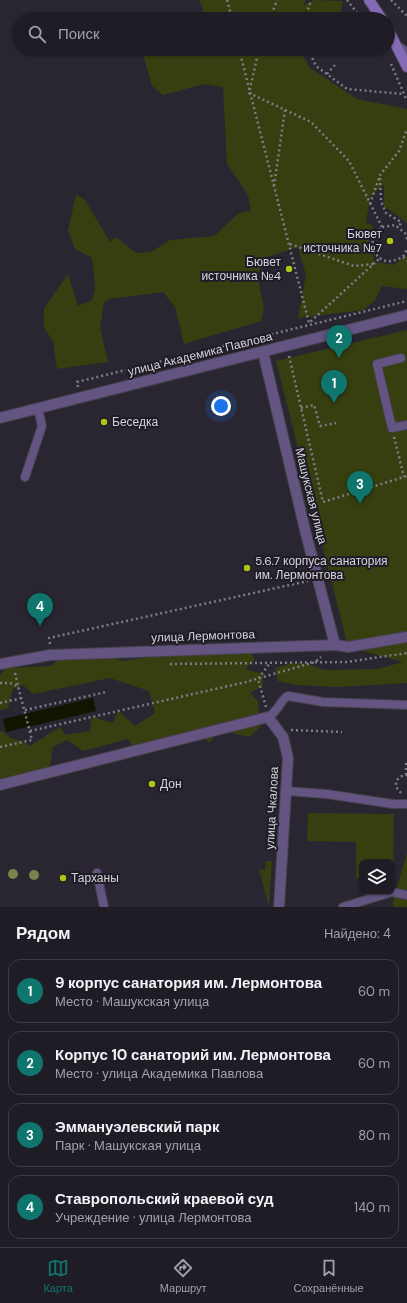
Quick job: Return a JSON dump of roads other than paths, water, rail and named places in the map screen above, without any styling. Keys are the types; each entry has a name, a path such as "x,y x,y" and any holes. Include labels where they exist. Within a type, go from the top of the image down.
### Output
{"street":[{"path":"370,0 378,12"},
{"path":"396,44 407,67"},
{"name":"улица Академика Павлова","path":"0,418 81,399 407,315"},
{"name":"Машукская улица","path":"263,352 335,645"},
{"name":"улица Лермонтова","path":"0,664 50,654 335,645 348,646 407,637"},
{"path":"0,785 268,717"},
{"name":"улица Чкалова","path":"268,717 279,730 286,743 288,758 279,907"}],"lane":[{"path":"396,44 407,52"},
{"path":"401,358 377,364 392,428 407,425"},
{"path":"25,477 42,426 38,409"},
{"path":"268,717 276,713 284,699 288,696 323,702 407,705"},
{"path":"286,791 326,794 393,804 407,804"},
{"path":"97,873 104,907"},
{"path":"395,893 407,895"},
{"path":"343,907 382,895"}],"place":[{"name":"Бювет источника №7","path":"390,241"},
{"name":"Бювет источника №4","path":"289,269"},
{"name":"Корпус 10 санаторий им. Лермонтова","path":"339,358"},
{"name":"9 корпус санатория им. Лермонтова","path":"334,403"},
{"name":"Беседка","path":"104,422"},
{"name":"Эммануэлевский парк","path":"360,504"},
{"name":"5.6.7 корпуса санатория им. Лермонтова","path":"247,568"},
{"name":"Ставропольский краевой суд","path":"40,626"},
{"name":"Дон","path":"152,784"},
{"name":"Тарханы","path":"63,878"}]}
